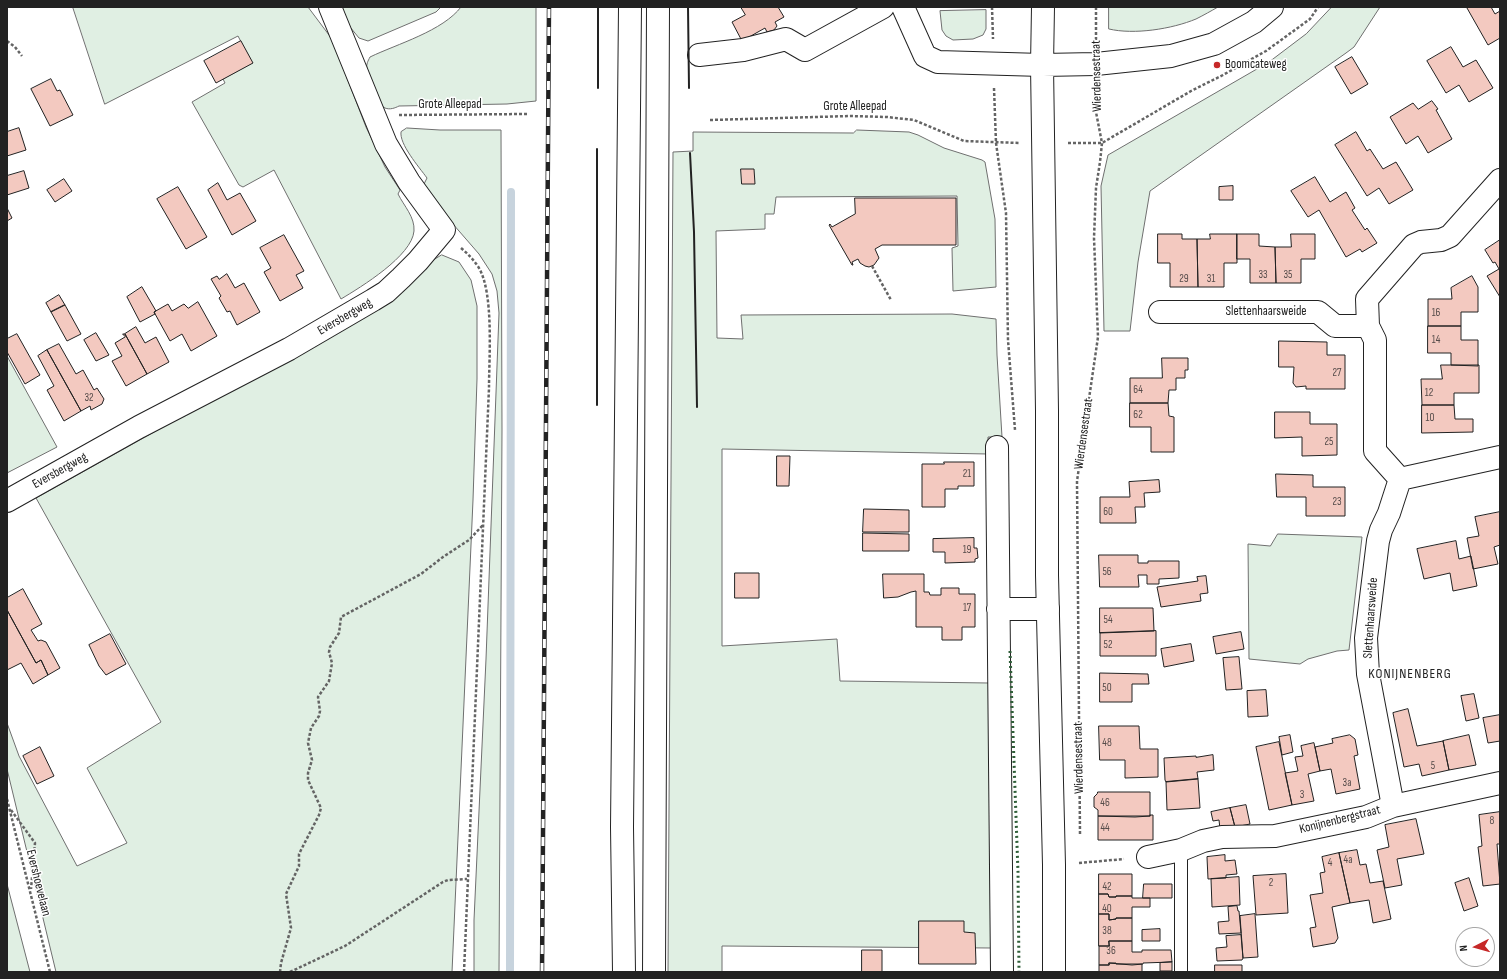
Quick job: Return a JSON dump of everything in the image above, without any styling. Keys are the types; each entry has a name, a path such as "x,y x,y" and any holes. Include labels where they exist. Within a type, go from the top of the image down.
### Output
{"street":[{"path":"330,7 373,115 396,162 444,230"},
{"path":"624,972 622,827 630,7"},
{"path":"654,972 658,7"},
{"path":"699,55 743,50 786,39 805,50 884,7"},
{"path":"903,7 925,56 938,62 1042,65 1096,64 1171,56 1214,44 1254,22 1272,7"},
{"path":"1043,7 1042,65 1048,608 1054,864 1054,972"},
{"path":"1500,180 1450,236 1441,240 1421,242 1408,250 1367,299 1368,326 1375,340 1375,451 1400,479 1500,457"},
{"name":"Eversbergweg","path":"7,501 139,427 294,346 386,292 418,261 444,230"},
{"name":"Slettenhaarsweide","path":"1160,312 1318,312 1335,326 1368,326"},
{"path":"997,447 1002,972"},
{"name":"Slettenhaarsweide","path":"1393,806 1368,674 1366,645 1378,541 1400,479"},
{"path":"998,609 1048,608"},
{"name":"Konijnenbergstraat","path":"1148,857 1181,850 1203,841 1222,837 1274,836 1366,817 1393,806 1500,783"}],"lane":[{"path":"1181,850 1181,972"}],"path":[{"name":"Wierdensestraat","path":"1080,840 1077,481 1098,337 1094,231 1096,188 1102,143 1095,107 1096,7"},
{"path":"1102,143 1190,91 1266,51 1310,19 1318,7"},
{"path":"7,41 15,47 22,56"},
{"name":"Grote Alleepad","path":"373,115 527,114"},
{"name":"Grote Alleepad","path":"710,120 850,116 887,117 914,120 964,141 996,143 1006,213 1008,340 1015,434"},
{"path":"444,230 473,259 480,270 489,308 489,388 464,972"},
{"path":"872,266 891,300"},
{"path":"281,971 291,928 286,894 298,870 301,850 319,815 321,808 308,780 308,773 312,760 308,743 311,728 319,716 320,711 318,697 329,681 332,663 329,652 330,647 339,633 341,617 422,574 443,557 469,540 483,525"},
{"name":"Evershoevelaan","path":"7,799 50,972"},
{"path":"10,808 35,843 31,893"},
{"path":"1080,855 1080,863"},
{"path":"1054,864 1148,857"},
{"path":"290,972 345,946 443,882 448,880 467,879"}],"green space":[{"path":"73,7 308,7 332,39 366,127 385,167 400,190 398,194 413,221 414,231 411,241 405,250 384,270 361,287 341,299 274,170 243,187 239,185 192,102 225,83 223,79 252,63 238,36 105,104"},
{"path":"341,7 441,7 436,12 368,41 359,38 350,27"},
{"path":"461,7 536,7 536,101 507,104 399,106 391,109 385,108 377,97 369,78 367,63 370,57 431,30 453,16"},
{"path":"1109,7 1218,7 1196,19 1176,26 1153,30 1119,31 1109,29"},
{"path":"1332,7 1380,7 1354,47 1150,191 1138,262 1130,331 1104,331 1101,186 1108,155 1269,62 1306,34"},
{"path":"986,10 986,29 983,35 973,39 953,40 946,36 942,30 940,11"},
{"path":"407,128 440,130 501,130 502,430 499,972 474,972 474,920 486,659 499,313 497,291 492,274 479,254 439,208 424,184 427,178 406,149 401,137 401,132"},
{"path":"857,130 909,132 944,148 985,162 995,219 996,287 953,291 952,248 958,246 957,196 776,197 774,214 765,214 765,229 716,231 717,338 743,339 741,315 952,314 996,319 1002,437 988,437 988,454 722,449 722,646 837,639 840,681 989,683 991,948 722,946 722,972 668,972 673,152 693,151 693,132 853,133"},
{"path":"442,255 459,262 471,280 477,306 477,379 473,500 452,972 56,972 7,769 7,723 19,756 77,866 127,843 87,768 161,722 36,498 390,302 413,281 427,264"},
{"path":"7,356 57,447 7,473"},
{"path":"1278,534 1362,537 1349,650 1337,651 1308,659 1300,664 1249,659 1248,544 1270,546"},
{"path":"7,884 30,972 7,972"}],"building":[{"path":"741,7 778,7 784,17 775,22 777,26 774,30 767,32 765,28 742,41 732,22 745,15"},
{"path":"1491,7 1495,14 1500,11 1500,38 1488,45 1467,8"},
{"path":"241,41 253,63 216,83 204,61"},
{"path":"1451,47 1463,67 1476,60 1493,88 1469,102 1459,85 1446,93 1427,61"},
{"path":"1352,57 1368,84 1351,94 1335,67"},
{"path":"51,79 57,91 60,90 73,115 50,126 31,89"},
{"path":"1432,101 1438,109 1436,110 1452,139 1428,153 1418,136 1406,144 1390,117 1413,103 1418,109"},
{"path":"19,128 26,150 7,156 7,132"},
{"path":"1356,132 1367,151 1370,149 1383,169 1396,162 1413,190 1389,204 1379,188 1367,196 1335,145"},
{"path":"741,169 754,169 755,184 742,184"},
{"path":"24,171 29,188 7,195 7,176"},
{"path":"1315,177 1330,202 1346,192 1355,208 1352,210 1365,230 1367,228 1377,243 1362,252 1360,249 1346,257 1319,210 1308,217 1291,191"},
{"path":"64,179 72,191 55,202 47,190"},
{"path":"218,183 227,200 240,193 256,221 232,235 208,190"},
{"path":"1233,186 1233,200 1219,200 1219,187"},
{"path":"178,187 207,237 186,249 157,199"},
{"path":"855,198 956,198 956,245 882,245 875,249 879,258 874,265 869,267 865,266 860,263 858,259 852,262 852,265 829,225 830,224 832,227 855,214"},
{"path":"7,208 12,218 7,221"},
{"path":"1158,234 1182,234 1182,239 1197,239 1198,287 1170,287 1170,263 1158,263"},
{"path":"1210,234 1237,234 1237,263 1224,263 1224,287 1198,287 1197,239 1210,239"},
{"path":"1237,234 1259,234 1259,246 1275,247 1276,283 1250,283 1250,259 1237,259"},
{"path":"1291,234 1315,234 1315,259 1301,259 1301,283 1276,283 1275,247 1291,247"},
{"path":"284,235 304,271 296,275 303,288 280,301 264,272 271,268 260,248"},
{"path":"1500,240 1500,297 1487,276 1499,269 1495,262 1493,263 1485,250"},
{"path":"227,274 235,288 244,283 260,312 237,325 230,311 227,312 219,298 221,296 211,279 217,276 219,279"},
{"path":"1472,276 1478,287 1478,312 1461,312 1461,326 1428,326 1428,299 1452,299 1451,288"},
{"path":"142,287 156,311 154,312 155,314 140,322 127,297"},
{"path":"59,295 65,305 51,312 46,303"},
{"path":"198,302 217,336 191,351 182,334 170,341 154,312 168,304 172,311 184,304 188,308"},
{"path":"65,305 81,334 67,341 51,312"},
{"path":"1428,326 1461,326 1461,340 1478,340 1478,366 1451,365 1451,353 1428,353"},
{"path":"136,327 145,343 156,337 169,362 147,374 125,334"},
{"path":"96,333 109,355 96,361 84,340"},
{"path":"17,334 40,375 25,384 7,352 7,339"},
{"path":"123,334 125,334 147,374 126,386 112,361 122,356 115,343 125,337"},
{"path":"1279,341 1327,342 1327,355 1345,355 1345,389 1306,389 1306,386 1296,387 1293,383 1294,367 1279,367"},
{"path":"59,344 76,374 83,370 94,390 97,388 104,399 102,404 91,410 90,406 81,411 47,350"},
{"path":"47,350 81,411 64,421 47,390 54,386 38,356"},
{"path":"1162,358 1188,358 1188,370 1185,370 1185,378 1176,378 1176,390 1169,390 1168,403 1130,403 1130,378 1162,378"},
{"path":"1441,365 1479,365 1479,393 1454,393 1454,405 1422,405 1421,379 1442,379"},
{"path":"1130,403 1168,403 1169,416 1174,417 1174,452 1151,452 1151,427 1130,427"},
{"path":"1422,405 1454,405 1455,419 1473,419 1473,432 1422,433"},
{"path":"1275,412 1310,412 1310,424 1337,424 1337,455 1302,456 1302,437 1275,438"},
{"path":"777,456 790,456 789,486 777,486"},
{"path":"944,462 974,462 974,486 958,486 958,489 945,489 945,507 922,507 922,464 944,464"},
{"path":"1276,474 1313,475 1313,487 1345,487 1345,516 1306,516 1306,497 1277,497"},
{"path":"1159,480 1160,492 1144,493 1145,507 1135,507 1136,523 1100,523 1100,497 1130,497 1129,482"},
{"path":"864,509 909,510 909,532 863,532"},
{"path":"1500,512 1500,545 1494,547 1498,564 1473,569 1467,538 1479,536 1475,517"},
{"path":"863,533 909,534 909,551 863,551"},
{"path":"974,538 974,548 977,548 978,558 975,559 975,562 945,563 945,552 933,552 933,539"},
{"path":"1456,541 1459,559 1471,556 1477,586 1453,591 1450,573 1424,579 1417,549"},
{"path":"1099,555 1138,555 1138,563 1148,563 1148,561 1179,561 1179,578 1159,579 1159,584 1147,584 1147,575 1138,575 1139,587 1100,587"},
{"path":"735,573 759,573 759,598 735,598"},
{"path":"883,574 924,574 924,592 929,592 930,595 941,595 941,588 959,588 959,594 975,594 975,627 962,627 962,640 942,640 942,627 916,627 916,591 898,597 884,598"},
{"path":"1206,576 1208,593 1200,594 1201,601 1161,607 1157,587 1198,581 1197,577"},
{"path":"23,589 42,624 31,630 38,641 41,640 46,642 60,668 48,675 41,660 36,663 7,610 7,598"},
{"path":"1100,608 1153,608 1154,631 1100,633"},
{"path":"7,610 36,663 41,660 48,675 33,684 21,663 7,670"},
{"path":"1156,631 1156,656 1100,656 1100,633"},
{"path":"1241,632 1244,649 1216,654 1213,637"},
{"path":"110,634 126,664 106,675 99,666 89,645"},
{"path":"1191,644 1194,661 1164,667 1161,649"},
{"path":"1239,657 1242,689 1226,690 1223,658"},
{"path":"1100,673 1148,674 1149,684 1132,684 1132,702 1100,702"},
{"path":"1266,690 1268,716 1248,717 1247,691"},
{"path":"1474,694 1479,718 1466,721 1461,696"},
{"path":"1408,709 1417,746 1443,741 1449,770 1422,776 1419,764 1404,767 1393,713"},
{"path":"1500,715 1500,741 1488,743 1483,718"},
{"path":"1099,726 1139,726 1140,749 1158,749 1158,777 1125,778 1125,760 1100,760"},
{"path":"1290,735 1293,752 1282,755 1279,737"},
{"path":"1350,735 1355,739 1358,755 1354,756 1360,789 1336,794 1331,769 1320,771 1315,747 1333,743 1332,739"},
{"path":"1469,735 1476,765 1449,770 1443,741"},
{"path":"1279,742 1292,805 1269,810 1256,747"},
{"path":"1314,743 1320,771 1308,774 1314,801 1292,805 1285,773 1298,771 1295,757 1303,756 1301,746"},
{"path":"40,747 54,776 37,784 23,756"},
{"path":"1213,755 1214,770 1197,772 1198,779 1166,782 1164,758"},
{"path":"1198,779 1200,808 1167,810 1166,782"},
{"path":"1098,792 1150,792 1150,816 1098,816 1098,810 1094,807 1094,797"},
{"path":"1246,805 1250,824 1235,827 1230,808"},
{"path":"1230,808 1235,827 1220,829 1219,820 1213,821 1211,812"},
{"path":"1500,812 1500,844 1497,844 1500,884 1483,886 1478,847 1482,846 1479,815"},
{"path":"1153,815 1153,840 1098,840 1098,816 1135,817"},
{"path":"1416,819 1424,854 1397,859 1402,885 1385,888 1377,850 1389,847 1385,825"},
{"path":"1357,850 1360,865 1366,864 1370,883 1383,881 1391,919 1373,923 1369,900 1350,903 1339,853"},
{"path":"1339,853 1350,903 1332,907 1338,938 1335,943 1313,947 1310,928 1316,927 1310,895 1323,893 1320,873 1325,872 1322,857"},
{"path":"1225,855 1225,861 1235,860 1237,874 1226,875 1226,878 1208,879 1207,857"},
{"path":"1099,874 1132,874 1132,896 1109,897 1108,894 1099,894"},
{"path":"1286,874 1288,913 1256,915 1253,876"},
{"path":"1239,877 1240,905 1212,907 1211,879"},
{"path":"1469,878 1478,906 1464,911 1455,883"},
{"path":"1144,884 1172,884 1172,898 1143,898"},
{"path":"1099,894 1108,894 1109,897 1132,896 1132,898 1150,898 1150,907 1132,907 1132,918 1116,918 1109,920 1109,914 1099,914"},
{"path":"1237,906 1239,911 1241,933 1219,934 1218,922 1229,921 1228,907"},
{"path":"1099,914 1109,914 1109,920 1116,918 1132,918 1132,941 1109,941 1109,946 1099,946"},
{"path":"1255,914 1258,957 1243,958 1240,916"},
{"path":"919,921 964,921 964,932 975,933 976,964 919,964"},
{"path":"1160,929 1160,941 1142,941 1142,930"},
{"path":"1241,935 1242,960 1217,961 1216,948 1227,947 1226,936"},
{"path":"1109,941 1132,941 1132,952 1142,952 1142,950 1171,950 1172,962 1132,965 1109,963 1109,965 1099,965 1099,946 1109,946"},
{"path":"862,950 882,950 882,972 862,972"},
{"path":"1172,962 1172,971 1160,971 1160,963"},
{"path":"1109,963 1142,964 1142,972 1099,972 1099,965 1109,965"},
{"path":"1215,965 1242,965 1242,972 1215,972"}],"waterway":[{"path":"510,972 511,192"}],"railway":[{"path":"542,972 549,7"}],"hedge":[{"path":"1010,651 1018,872 1019,972"}],"wall":[{"path":"598,7 598,88"},
{"path":"688,7 689,88"},
{"path":"597,149 597,405"},
{"path":"690,153 694,232 697,407"}],"place":[{"name":"Boomcateweg","path":"1217,65"}],"district":[{"name":"KONIJNENBERG","path":"1410,674"}]}
